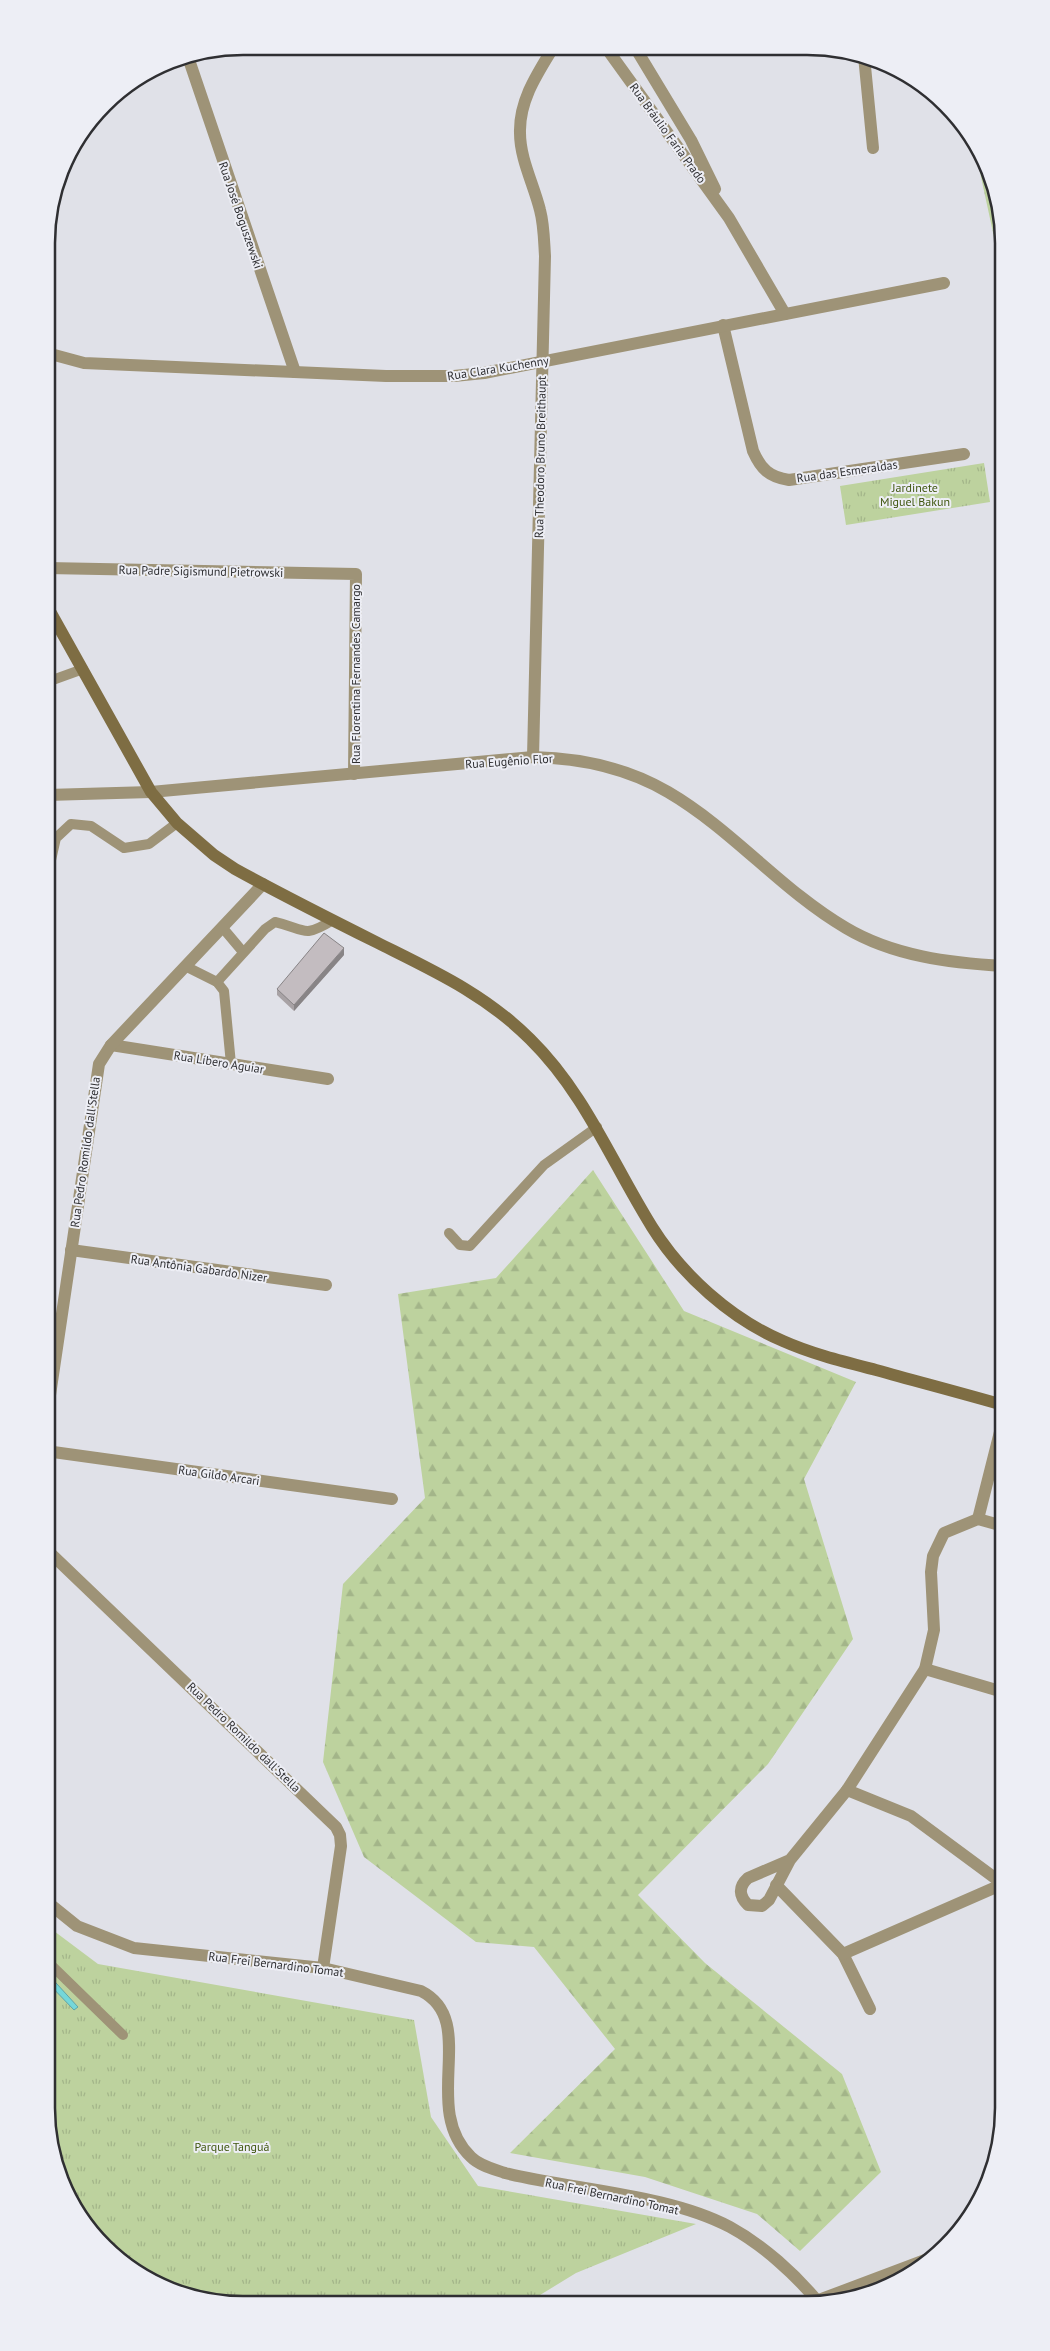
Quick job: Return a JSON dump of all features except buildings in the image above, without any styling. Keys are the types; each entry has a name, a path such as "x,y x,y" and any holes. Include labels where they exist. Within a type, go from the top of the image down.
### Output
{"main road":[{"path":"55,620 152,792 177,823 214,854 263,884 444,976 487,1001 548,1056 567,1080 597,1127 651,1226 666,1249 717,1300 748,1322 781,1341 813,1352 995,1403"}],"street":[{"name":"Rua Theodoro Bruno Breithaupt","path":"534,757 544,234 540,212 522,150 520,132 522,112 528,90 549,55"},
{"name":"Rua Bráulio Faria Prado","path":"612,55 729,218"},
{"name":"Rua Bráulio Faria Prado","path":"640,55 691,140 729,218 785,314"},
{"name":"Rua José Boguszewski","path":"190,63 295,372"},
{"path":"865,64 873,148"},
{"name":"Rua Clara Kuchenny","path":"55,355 84,363 386,376 454,376 542,361 944,283"},
{"name":"Rua das Esmeraldas","path":"723,326 753,451 758,463 772,475 789,480 964,454"},
{"name":"Rua Padre Sigismund Pietrowski","path":"55,568 356,574"},
{"name":"Rua Florentina Fernandes Camargo","path":"354,774 356,574"},
{"name":"Rua Eugênio Flor","path":"55,795 152,792 534,757 582,761 608,767 667,791 696,810 818,910 848,929 881,944 922,957 952,962 995,965"},
{"name":"Rua Pedro Romildo dall'Stella","path":"55,1360 96,1073 111,1045 263,884"},
{"name":"Rua Líbero Aguiar","path":"111,1045 328,1079"},
{"name":"Rua Antônia Gabardo Nizer","path":"71,1250 326,1285"},
{"name":"Rua Gildo Arcari","path":"55,1452 392,1499"},
{"path":"978,1519 995,1454"},
{"path":"790,1860 748,1878 743,1882 740,1891 742,1899 748,1906 762,1906 768,1900 790,1860 847,1790 925,1669 934,1630 931,1572 937,1544 944,1533 956,1526 978,1519 995,1524"},
{"name":"Rua Pedro Romildo dall'Stella","path":"55,1558 336,1827 340,1835 341,1846 323,1968"},
{"path":"925,1669 995,1690"},
{"path":"847,1790 896,1809 923,1824 995,1878"},
{"path":"776,1885 843,1954 870,2009"},
{"path":"843,1954 995,1888"},
{"name":"Rua Frei Bernardino Tomat","path":"55,1908 77,1926 134,1948 323,1968 407,1986 433,1997 445,2014 449,2034 448,2113 451,2128 460,2145 472,2158 487,2167 505,2173 639,2199 703,2216 747,2238 780,2263 811,2296"}],"lane":[{"path":"55,679 83,669"},
{"path":"55,842 56,838 71,824 91,826 124,848 149,844 177,823"},
{"path":"217,982 264,929 275,922 298,931 313,932 333,920"},
{"path":"222,927 243,952"},
{"path":"185,966 217,982 224,991 231,1064"},
{"path":"449,1233 460,1244 470,1246 544,1165 597,1127"},
{"path":"55,1969 123,2035"},
{"path":"841,2293 909,2266"}],"green space":[{"path":"979,166 989,194 995,242"},
{"name":"Jardinete Miguel Bakun","path":"984,463 990,502 846,525 840,486"},
{"path":"593,1170 684,1311 856,1382 804,1479 853,1639 768,1764 638,1895 705,1963 842,2074 881,2172 800,2251 757,2214 645,2177 510,2153 615,2049 534,1947 476,1942 364,1857 323,1762 343,1584 425,1498 398,1294 496,1278"},
{"name":"Parque Tanguá","path":"55,1932 98,1964 414,2020 431,2117 478,2186 696,2224 576,2273 538,2296 231,2296 194,2290 171,2282 149,2271 110,2241 94,2222 74,2191 61,2157 55,2120"}],"water":[{"path":"55,1982 78,2007 74,2010 55,1990"}]}
